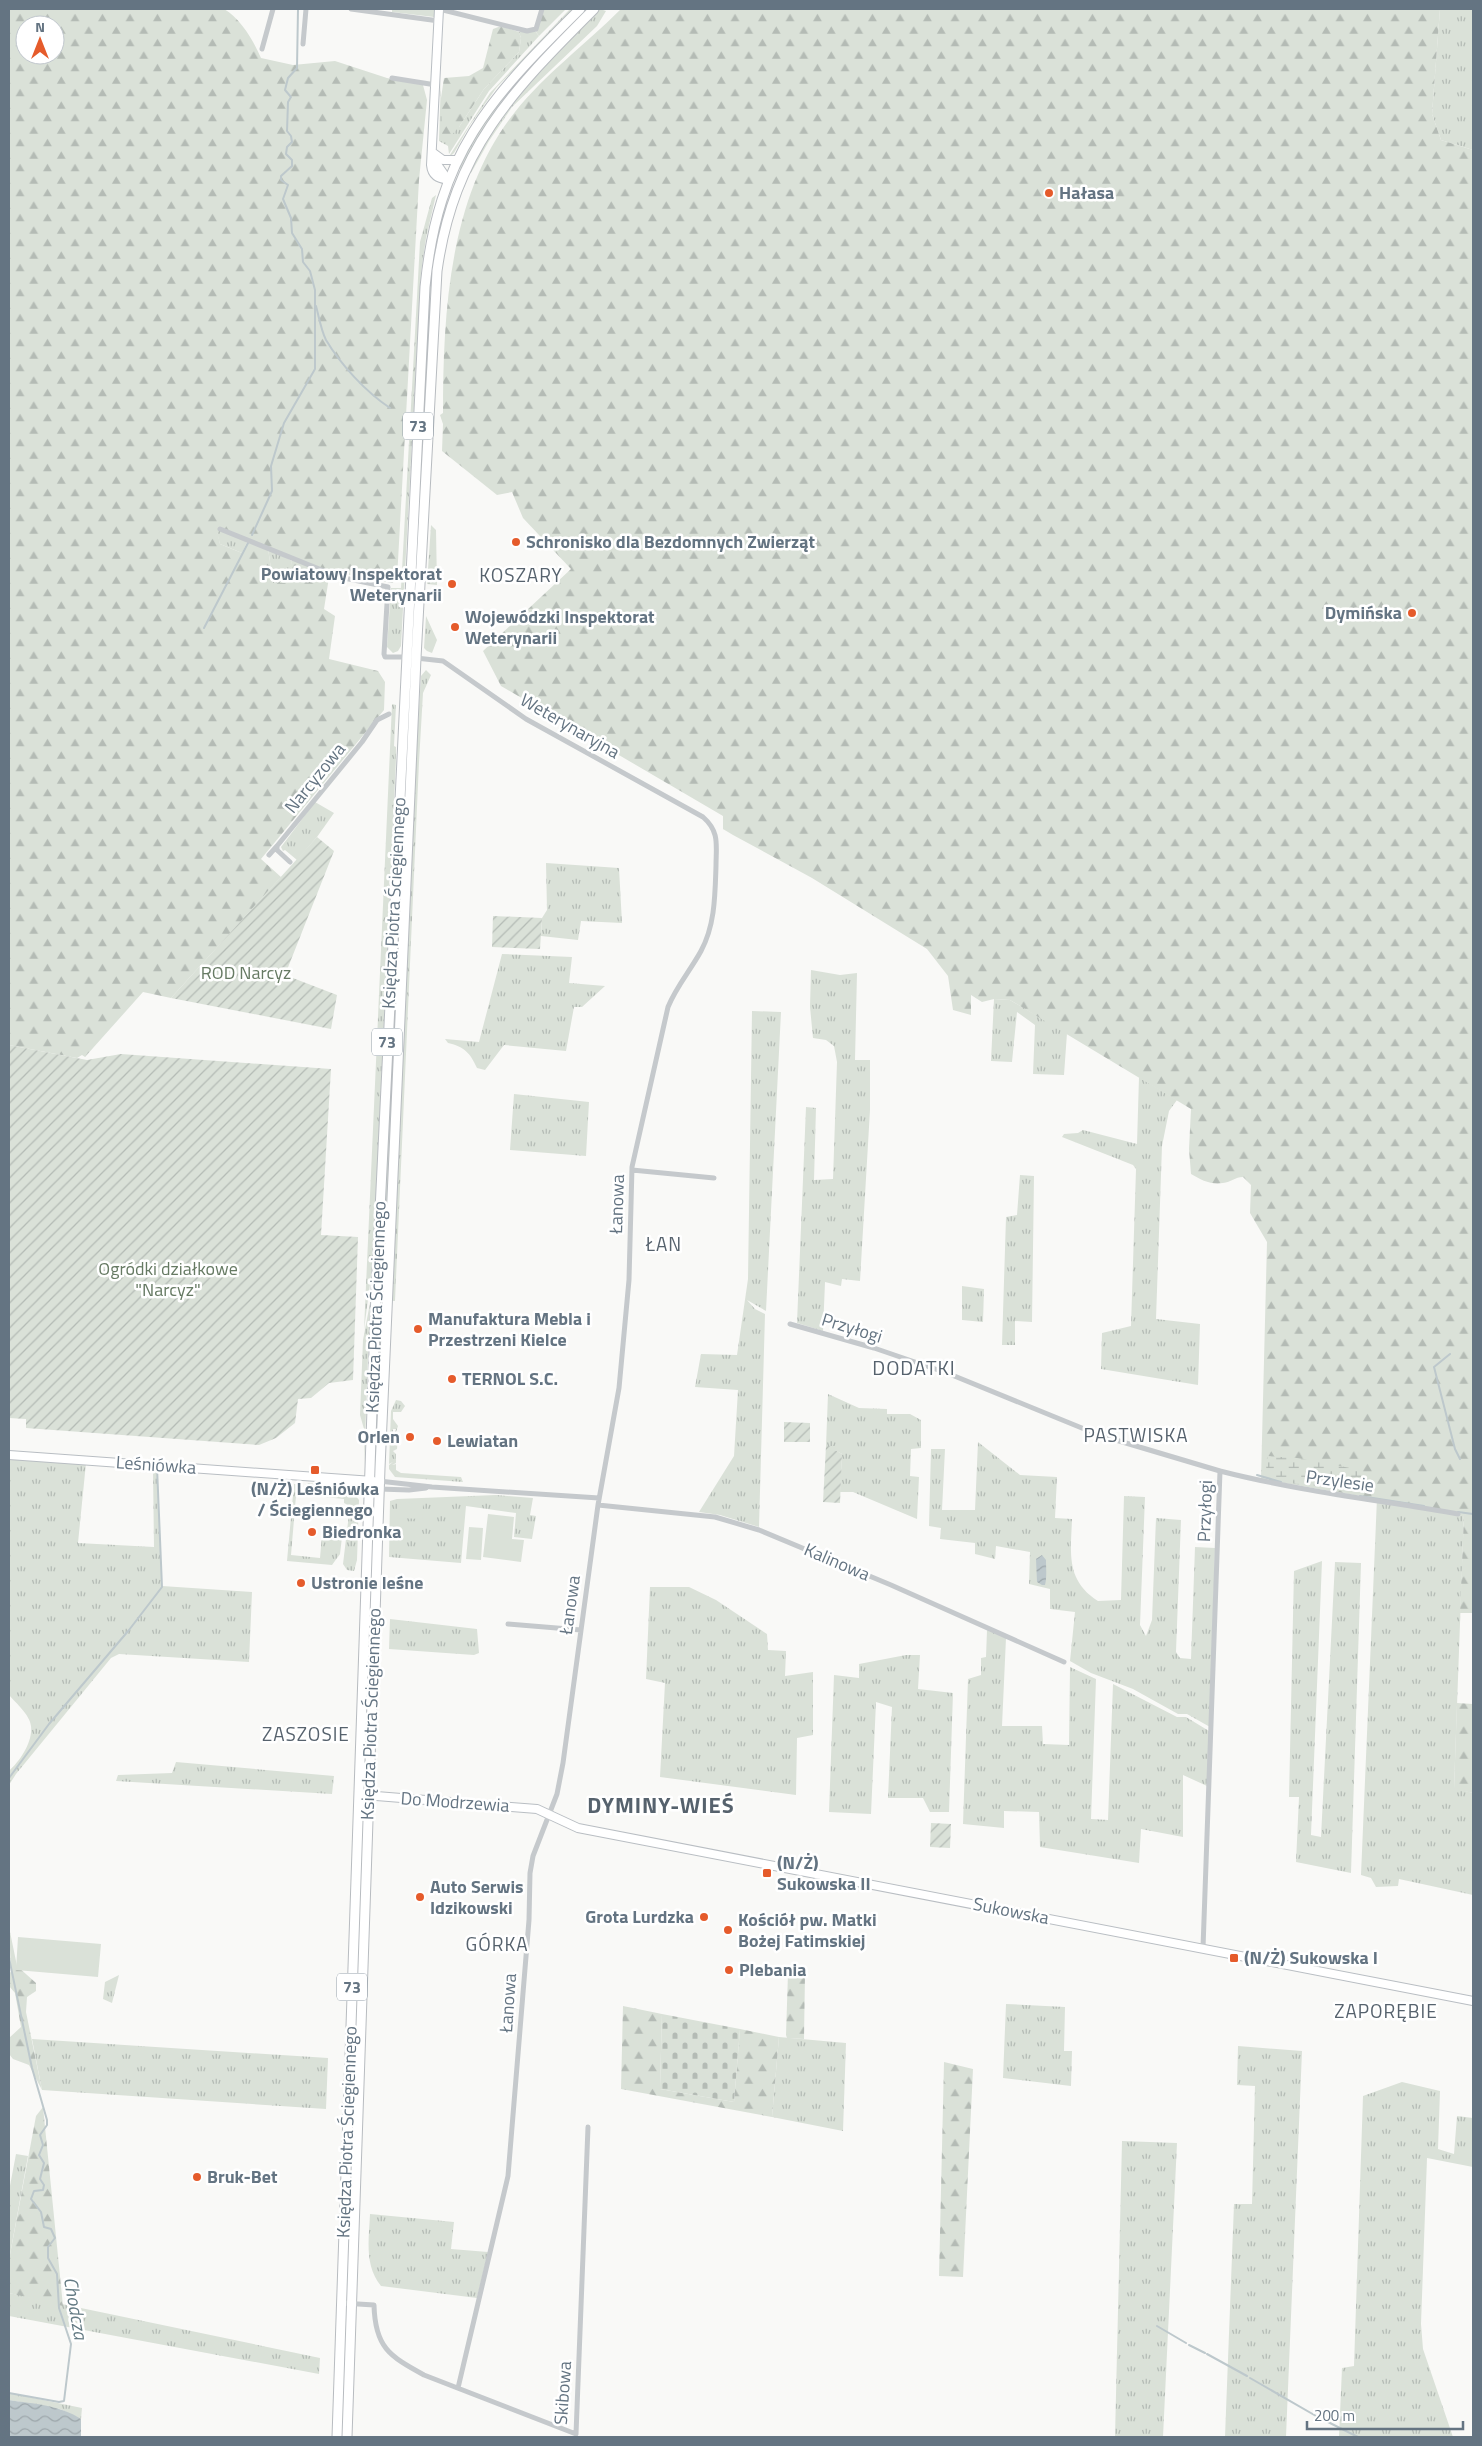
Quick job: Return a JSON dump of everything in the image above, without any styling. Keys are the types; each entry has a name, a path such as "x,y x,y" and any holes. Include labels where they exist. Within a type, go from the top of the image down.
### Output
{"main road":[{"name":"73","path":"448,180 481,117 502,90 580,9"},
{"name":"73","path":"458,185 474,150 501,108 532,72 594,9"},
{"path":"448,180 458,185"},
{"name":"Księdza Piotra Ściegiennego","path":"337,2437 369,1484 406,657 425,287 431,238 448,180"},
{"name":"Księdza Piotra Ściegiennego","path":"347,2437 379,1485 416,658 434,300 442,239 458,185"}],"street":[{"path":"262,49 273,9"},
{"path":"303,44 306,9"},
{"path":"351,9 439,21"},
{"path":"448,180 432,154 439,9 531,31 536,29 542,9"},
{"path":"392,78 436,85"},
{"path":"432,154 443,160 457,160"},
{"name":"Weterynaryjna","path":"220,529 339,577 388,587 385,657 443,661 526,720 704,817 716,831"},
{"name":"Narcyzowa","path":"269,855 362,742 377,720 389,714"},
{"name":"Łanowa","path":"458,2388 508,2176 528,1928 530,1873 533,1856 550,1815 563,1763 599,1498 619,1388 629,1280 632,1170 668,1008 674,992 701,950 712,922 715,905 716,831"},
{"path":"277,846 277,850 290,862"},
{"path":"632,1170 714,1178"},
{"name":"Przyłogi","path":"790,1324 874,1348 947,1373 1099,1435 1220,1471 1203,1948"},
{"name":"Leśniówka","path":"9,1454 304,1476 369,1484"},
{"name":"Przylesie","path":"1220,1471 1324,1494 1362,1497 1458,1514"},
{"path":"369,1484 599,1498"},
{"name":"Kalinowa","path":"598,1505 715,1517 752,1527 891,1585 1064,1662"},
{"path":"508,1624 581,1630"},
{"name":"Do Modrzewia","path":"359,1793 368,1796 523,1807 537,1809 550,1815"},
{"name":"Sukowska","path":"550,1815 578,1828 1473,2001"},
{"name":"Skibowa","path":"342,2303 374,2304 378,2337 390,2354 397,2360 424,2375 576,2434 588,2127"}],"green space":[{"path":"9,9 224,9 236,18 246,31 261,58 293,65 335,61 387,78 423,85 427,100 419,180 397,579 392,583 330,571 324,609 335,616 329,659 378,671 385,682 384,710 261,859 281,877 171,998 143,992 85,1057 82,1055 77,1058 9,1045","holes":["217,530 248,540 242,553 220,544","268,548 292,560 287,583 273,583"]},
{"path":"392,9 434,9 434,17 392,12"},
{"path":"544,9 566,9 539,36 536,32"},
{"path":"570,9 574,9 497,87 470,125 454,153 448,158 490,93"},
{"path":"584,9 590,9 518,83 487,124 461,169 457,167 481,123 528,65"},
{"path":"600,9 606,11 597,26 512,107 489,141 471,173 469,172 481,148 511,105"},
{"path":"621,9 1440,9 1432,114 1441,140 1473,150 1473,1613 1460,1613 1464,1514 1261,1479 1267,1242 1250,1213 1251,1185 1243,1177 1226,1182 1210,1183 1191,1174 1189,1149 1191,1109 1010,1000 994,999 982,1002 971,995 971,1015 953,1010 948,976 927,949 812,878 723,829 723,816 501,686 483,651 571,569 523,518 512,492 497,495 442,451 443,424 440,415 443,413 445,335 448,295 454,256 463,217 476,180 493,144 526,98"},
{"path":"1440,9 1473,9 1473,150 1441,140 1432,114"},
{"path":"501,26 519,32 521,38 519,52 484,89 459,127 449,138 442,138 441,98 444,78 469,76 483,68 493,29"},
{"path":"535,31 539,36 489,91 449,154 448,146 439,141 441,78 441,98 459,127 484,89 519,52 521,38 519,32"},
{"path":"436,195 426,238 421,273 401,646 398,651 393,653 387,647 391,588 401,588 420,242 432,198"},
{"path":"431,525 436,530 437,585 427,584"},
{"path":"216,529 248,540 242,553 220,544"},
{"path":"268,548 292,561 287,583 273,583"},
{"path":"426,616 437,640 432,653 424,648"},
{"path":"426,670 431,675 423,693 395,1301 392,1301 416,758 421,676"},
{"path":"392,704 396,705 394,746 396,747 396,759 373,1261 364,1330"},
{"path":"407,738 408,764 375,1466 385,1168"},
{"path":"315,802 334,813 297,860 285,850 283,851 281,847"},
{"name":"ROD Narcyz","path":"317,837 334,851 285,975 337,995 331,1029 171,998"},
{"path":"546,863 619,868 622,923 581,921 578,940 541,936 542,918 547,910"},
{"path":"493,916 542,918 540,949 492,947"},
{"path":"502,954 572,957 569,983 605,986 582,1007 574,1007 566,1051 504,1045 485,1070 477,1068 466,1051 459,1046 448,1043 445,1039 479,1042"},
{"path":"811,970 840,975 857,973 855,1060 870,1060 870,1110 860,1281 842,1279 841,1286 825,1282 823,1331 797,1323 806,1107 816,1108 814,1180 833,1179 837,1062 834,1046 826,1040 813,1038 810,1007"},
{"path":"994,999 1010,1000 1067,1033 1064,1075 1033,1074 1035,1025 1017,1012 1012,1062 991,1061"},
{"path":"752,1011 781,1012 766,1311 747,1300 755,1309 765,1314 759,1527 720,1515 699,1512 734,1456 738,1390 695,1387 701,1354 737,1355 748,1279"},
{"name":"Ogródki działkowe \"Narcyz\"","path":"9,1045 87,1060 121,1054 331,1069 321,1235 358,1237 353,1380 329,1383 311,1398 298,1399 295,1423 276,1438 259,1445 26,1428 26,1419 9,1418"},
{"path":"1139,1077 1177,1100 1169,1111 1162,1146 1156,1319 1200,1324 1198,1385 1101,1369 1102,1333 1131,1326 1136,1169 1133,1165 1062,1137 1064,1134 1078,1133 1083,1130 1137,1144"},
{"path":"514,1094 589,1102 586,1156 510,1150"},
{"path":"1020,1175 1034,1176 1032,1322 1015,1321 1015,1345 1002,1345 1006,1217 1017,1215"},
{"path":"962,1286 984,1289 983,1322 962,1320"},
{"path":"370,1303 364,1466 364,1429 360,1415 363,1340"},
{"path":"828,1394 859,1408 887,1409 887,1414 910,1414 921,1420 921,1448 911,1449 910,1476 919,1477 917,1519 853,1492 840,1492 842,1454 835,1450 835,1446 826,1446"},
{"path":"396,1400 401,1401 405,1406 401,1412 393,1412 393,1419 398,1426 396,1432 398,1436 394,1435 396,1429 393,1429 392,1438 396,1445 398,1437 397,1449 393,1451 396,1454 396,1463 392,1465 396,1464 396,1470 401,1473 461,1477 463,1482 395,1477 389,1469 389,1465 393,1462 389,1464 391,1411"},
{"path":"784,1422 810,1423 810,1442 784,1442"},
{"path":"978,1442 1020,1475 1057,1477 1055,1518 1072,1519 1071,1554 1075,1575 1087,1593 1098,1601 1121,1600 1124,1496 1145,1497 1140,1625 1146,1636 1152,1620 1156,1518 1181,1520 1176,1652 1180,1658 1191,1659 1195,1547 1215,1548 1210,1727 1187,1714 1178,1714 1133,1689 1091,1673 1070,1661 1075,1612 1050,1609 1050,1589 1029,1584 1030,1552 996,1546 995,1559 975,1554 975,1543 940,1539 941,1528 929,1526 931,1449 945,1449 942,1510 975,1510"},
{"path":"826,1446 835,1446 835,1450 842,1454 840,1503 823,1502"},
{"path":"1268,1456 1297,1458 1361,1470 1363,1483 1358,1492 1320,1489 1267,1478 1266,1464"},
{"path":"9,1458 86,1463 78,1543 154,1547 153,1471 157,1471 162,1586 252,1592 249,1662 119,1654 111,1658 9,1785 9,1771 28,1745 31,1726 22,1709 9,1695"},
{"path":"309,1483 351,1490 359,1500 357,1560 354,1571 347,1570 343,1564 350,1506 344,1503 344,1499 304,1495 305,1485"},
{"path":"294,1484 297,1484 291,1555 320,1558 322,1535 342,1537 340,1554 332,1565 287,1561"},
{"path":"496,1495 533,1498 530,1515 536,1516 532,1539 514,1537 516,1513 466,1506 461,1563 389,1557 390,1501 397,1499"},
{"path":"1377,1498 1464,1514 1454,1788 1473,1793 1473,1895 1399,1879 1398,1886 1376,1887 1371,1878 1361,1875"},
{"path":"398,1502 423,1504 422,1519 398,1518"},
{"path":"488,1514 514,1517 512,1539 524,1540 521,1562 483,1557"},
{"path":"469,1527 483,1528 481,1560 466,1559"},
{"path":"1322,1561 1311,1835 1321,1837 1335,1562 1361,1563 1351,1873 1296,1862 1299,1797 1289,1797 1294,1571"},
{"path":"650,1587 689,1587 716,1600 767,1634 768,1650 786,1651 785,1676 813,1672 813,1735 797,1738 796,1795 660,1777 665,1683 646,1679"},
{"path":"390,1619 477,1629 479,1653 474,1655 389,1649"},
{"path":"987,1630 1006,1638 1002,1726 1042,1726 1043,1744 1069,1745 1070,1667 1096,1679 1091,1819 1108,1820 1113,1684 1177,1717 1186,1717 1209,1731 1207,1786 1183,1775 1183,1837 1141,1829 1139,1863 1040,1847 1039,1812 1004,1811 1004,1828 963,1824 968,1679 981,1675 981,1658 986,1657"},
{"path":"906,1655 920,1655 918,1689 953,1693 949,1812 930,1812 923,1798 888,1798 892,1707 876,1702 871,1814 829,1812 834,1675 859,1678 859,1664"},
{"path":"1457,1703 1473,1704 1473,1793 1454,1789"},
{"path":"176,1762 334,1776 332,1794 116,1781 118,1775 172,1773"},
{"path":"931,1823 951,1824 950,1848 930,1847"},
{"path":"9,1927 17,1966 36,1983 36,1991 27,1997 26,2012 42,2090 29,2065 13,2059 9,2054 9,2038 21,2027 15,1993 9,1986 9,1973 11,1972"},
{"path":"18,1937 101,1944 98,1977 16,1970"},
{"path":"788,1973 805,1974 804,2039 787,2038 786,2035"},
{"path":"119,1975 112,2003 103,1999 105,1982"},
{"path":"1006,2004 1065,2007 1064,2051 1072,2051 1071,2086 1003,2078"},
{"path":"623,2006 662,2014 660,2089 734,2102 740,2029 779,2037 772,2117 621,2089"},
{"path":"662,2014 740,2029 734,2102 660,2089"},
{"path":"779,2037 846,2043 843,2131 772,2117"},
{"path":"32,2039 328,2058 326,2109 42,2090"},
{"path":"1238,2046 1302,2051 1286,2437 1225,2437 1234,2204 1252,2204 1255,2086 1237,2085"},
{"path":"944,2062 973,2069 963,2277 939,2276"},
{"path":"1402,2082 1440,2091 1438,2149 1454,2154 1457,2116 1473,2118 1473,2167 1427,2158 1421,2324 1423,2349 1453,2437 1339,2437 1342,2368 1354,2366 1363,2096"},
{"path":"43,2107 63,2306 9,2293 9,2260 36,2116"},
{"path":"1122,2141 1177,2143 1163,2437 1115,2437"},
{"path":"16,2154 28,2156 9,2260 9,2191"},
{"path":"370,2214 454,2222 451,2249 488,2252 477,2298 381,2286 370,2261"},
{"path":"9,2293 320,2358 319,2374 9,2316"},
{"path":"9,2393 82,2408 81,2419 60,2409 9,2400"}],"water":[{"path":"1042,1555 1046,1560 1045,1585 1037,1582 1036,1559"},
{"path":"9,2400 46,2406 73,2414 81,2419 81,2437 9,2437"}],"waterway":[{"path":"252,535 272,491 271,466 284,423 315,369 315,290 310,271 303,262 302,249 292,233 291,218 283,199 288,185 281,180 281,176 292,166 292,160 286,154 287,147 292,142 291,136 287,131 288,102 291,97 285,90 288,78 297,68 298,9"},
{"path":"316,306 321,328 332,349 363,386 390,408"},
{"path":"204,628 248,543"},
{"path":"1450,1354 1434,1367 1455,1449 1460,1459"},
{"path":"9,1778 49,1724 129,1630 162,1587 157,1467"},
{"path":"1257,1475 1281,1482"},
{"path":"1360,1496 1424,1506"},
{"path":"1458,1512 1473,1514"},
{"name":"Chodcza","path":"9,1958 32,2068 47,2120 47,2125 40,2135 43,2145 39,2155 44,2163 40,2179 44,2185 43,2190 34,2191 31,2199 41,2212 44,2227 51,2229 55,2238 48,2247 48,2258 57,2274 59,2308 71,2344 64,2401 59,2402 9,2393"},
{"path":"1157,2326 1186,2343"},
{"path":"1189,2345 1205,2353"},
{"path":"1207,2354 1247,2376"},
{"path":"1250,2378 1323,2420"},
{"path":"1328,2422 1358,2437"}],"place":[{"name":"Hałasa","path":"1049,193"},
{"name":"Schronisko dla Bezdomnych Zwierząt","path":"516,542"},
{"name":"Powiatowy Inspektorat Weterynarii","path":"452,584"},
{"name":"Dymińska","path":"1412,613"},
{"name":"Wojewódzki Inspektorat Weterynarii","path":"455,627"},
{"name":"Manufaktura Mebla i Przestrzeni Kielce","path":"418,1329"},
{"name":"TERNOL S.C.","path":"452,1379"},
{"name":"Orlen","path":"410,1437"},
{"name":"Lewiatan","path":"437,1441"},
{"name":"(N/Ż) Leśniówka / Ściegiennego","path":"315,1470"},
{"name":"Biedronka","path":"312,1532"},
{"name":"Ustronie leśne","path":"301,1583"},
{"name":"(N/Ż) Sukowska II","path":"767,1873"},
{"name":"Auto Serwis Idzikowski","path":"420,1897"},
{"name":"Grota Lurdzka","path":"704,1917"},
{"name":"Kościół pw. Matki Bożej Fatimskiej","path":"728,1930"},
{"name":"(N/Ż) Sukowska I","path":"1234,1958"},
{"name":"Plebania","path":"729,1970"},
{"name":"Bruk-Bet","path":"197,2177"}],"district":[{"name":"KOSZARY","path":"521,575"},
{"name":"ŁAN","path":"664,1244"},
{"name":"DODATKI","path":"914,1368"},
{"name":"PASTWISKA","path":"1136,1435"},
{"name":"ZASZOSIE","path":"306,1734"},
{"name":"DYMINY-WIEŚ","path":"661,1805"},
{"name":"GÓRKA","path":"497,1944"},
{"name":"ZAPORĘBIE","path":"1386,2011"}]}
